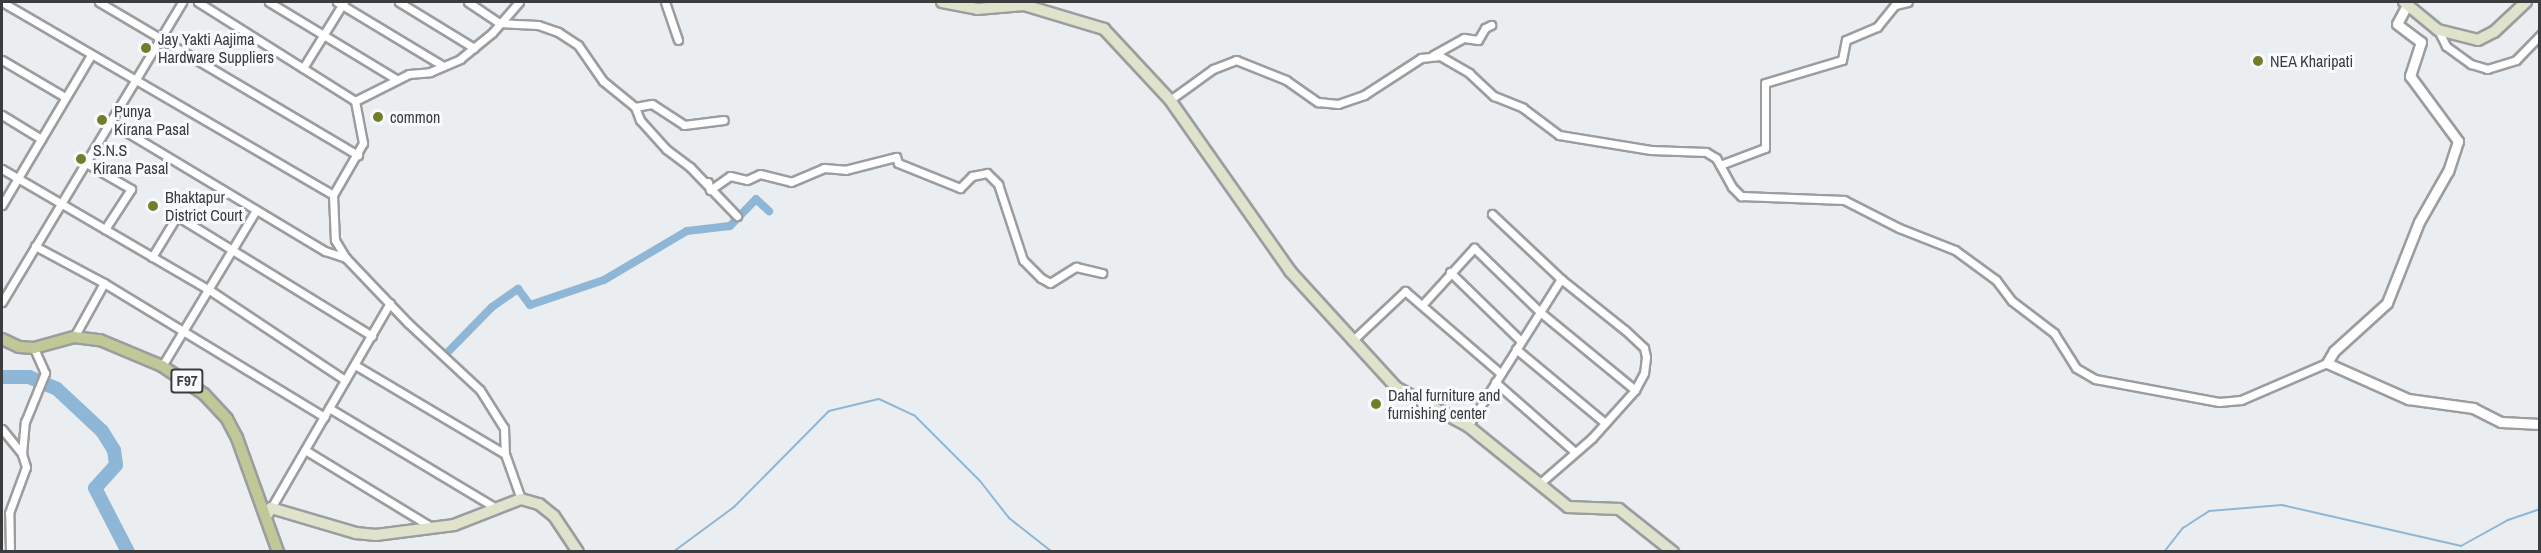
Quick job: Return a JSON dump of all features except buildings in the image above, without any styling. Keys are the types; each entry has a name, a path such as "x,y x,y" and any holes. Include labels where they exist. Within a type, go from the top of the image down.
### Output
{"main road":[{"path":"942,2 976,9 1025,3 1104,29 1170,100 1290,272 1397,388 1468,426 1572,509 1612,507 1625,512 1672,552"},
{"path":"2405,4 2438,30 2478,40 2494,32 2526,2"},
{"name":"F97","path":"2,339 19,347 34,348 74,337 100,340 162,366 204,394 227,419 269,511 278,552"},
{"path":"269,511 356,533 376,535 454,525 521,499 539,504 554,516 578,552"}],"street":[{"path":"2,2 134,82 333,195"},
{"path":"99,2 358,155"},
{"path":"2,302 182,2"},
{"path":"198,2 355,101 363,143 333,195 335,240 346,258 480,390 504,428 505,454 521,499"},
{"path":"268,2 396,79"},
{"path":"303,68 341,2 442,66"},
{"path":"399,2 474,48"},
{"path":"468,2 499,23 538,25 558,32 578,45 603,81 635,107 640,120 737,216"},
{"path":"355,101 396,79 442,66 474,48 519,2"},
{"path":"665,2 678,39"},
{"path":"1720,165 1766,148 1765,83 1842,60 1846,40 1878,27 1895,5 1908,2"},
{"path":"1433,55 1458,66 1488,92 1523,108 1559,135 1651,150 1706,152 1720,165 1732,187 1742,196 1844,200 1899,228 1955,250 1996,280 2016,305 2054,333 2076,368 2095,379 2219,402 2241,400 2327,363 2334,351 2387,303 2426,205 2448,171 2458,141 2410,76 2421,42 2397,24 2405,4"},
{"path":"1170,100 1213,69 1236,60 1278,76 1318,102 1338,104 1364,95 1421,58 1433,55 1464,38 1478,40 1485,28 1491,25"},
{"path":"2438,30 2446,46 2471,64 2487,69 2516,60 2540,35"},
{"path":"2,205 91,55"},
{"path":"2,60 65,97"},
{"path":"635,107 652,104 684,124 724,120"},
{"path":"2,115 41,139"},
{"path":"110,122 325,251 346,258"},
{"path":"710,190 729,176 747,180 760,174 791,182 824,168 845,170 896,157 898,164 960,188 972,176 987,173 998,184 1023,261 1041,278 1050,283 1076,267 1102,273"},
{"path":"86,163 131,189 105,229"},
{"path":"2,169 211,291 345,380"},
{"path":"708,182 710,190"},
{"path":"162,366 211,291 256,210"},
{"path":"1492,214 1562,279 1644,348 1644,374 1635,390 1605,423 1539,484"},
{"path":"152,257 177,216 372,336"},
{"path":"35,246 104,283 184,334 324,417"},
{"path":"1423,303 1474,248 1540,312 1635,390"},
{"path":"1450,272 1521,341"},
{"path":"1468,426 1562,279"},
{"path":"74,337 104,283"},
{"path":"1352,340 1398,294 1411,293 1500,373"},
{"path":"269,511 390,303"},
{"path":"10,552 9,513 24,478 22,454 25,422 45,373 34,348"},
{"path":"1516,349 1605,423"},
{"path":"2327,363 2408,399 2473,408 2501,422 2540,424"},
{"path":"355,365 505,454"},
{"path":"1495,382 1575,452"},
{"path":"329,408 496,508"},
{"path":"2,429 22,454"},
{"path":"305,450 433,529"}],"waterway":[{"path":"445,355 492,307 518,289 530,305 604,280 687,231 730,226 756,199 769,211"},
{"path":"2,377 29,377 57,389 102,431 114,450 116,465 95,488 128,552"},
{"path":"673,552 734,507 829,411 879,399 914,415 980,481 1009,518 1052,552"},
{"path":"2164,552 2183,528 2209,511 2282,505 2461,546 2508,520 2540,509"}],"place":[{"name":"Jay Yakti Aajima Hardware Suppliers","path":"146,48"},
{"name":"NEA Kharipati","path":"2258,61"},
{"name":"common","path":"378,117"},
{"name":"Punya Kirana Pasal","path":"102,120"},
{"name":"S.N.S Kirana Pasal","path":"81,159"},
{"name":"Bhaktapur District Court","path":"153,206"},
{"name":"Dahal furniture and furnishing center","path":"1376,404"}]}
